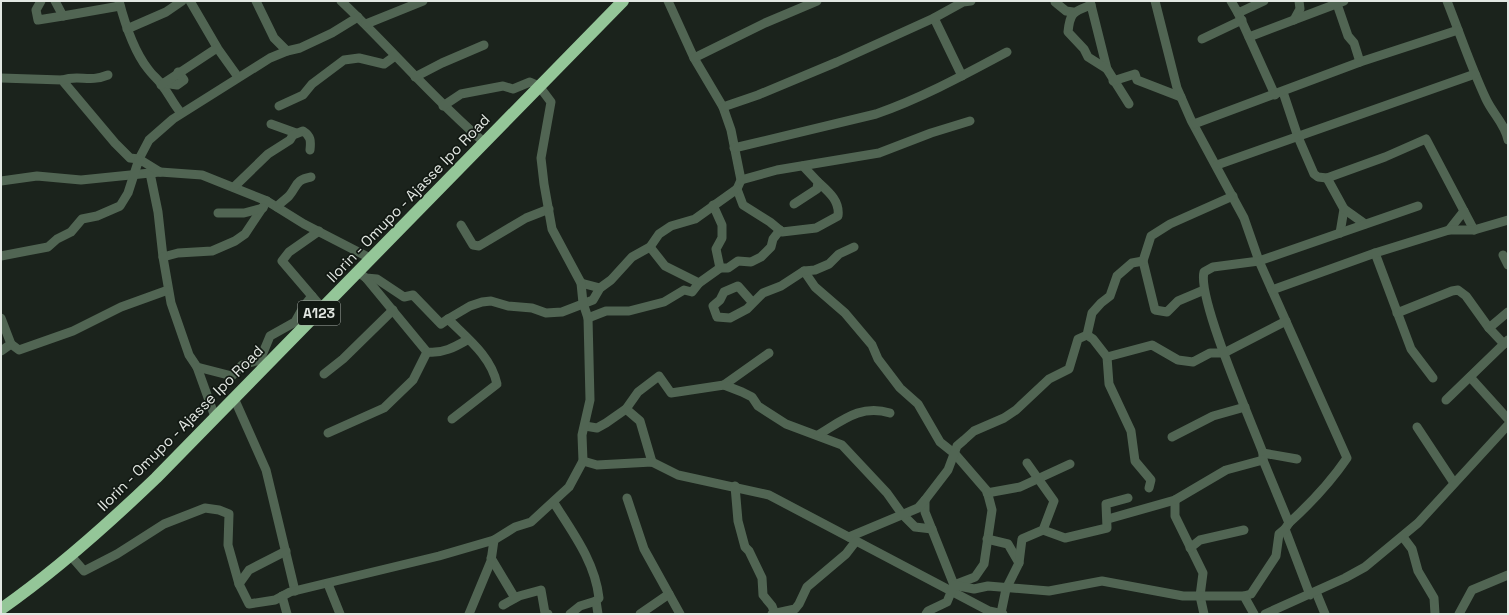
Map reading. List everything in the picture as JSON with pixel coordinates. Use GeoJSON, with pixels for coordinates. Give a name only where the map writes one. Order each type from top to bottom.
{"type":"FeatureCollection","features":[{"type":"Feature","properties":{"kind":"highway","name":"Ilorin - Omupo - Ajasse Ipo Road"},"geometry":{"type":"LineString","coordinates":[[1,609],[71,556],[134,499],[234,398],[262,363],[362,275],[370,258],[623,1]]}},
{"type":"Feature","properties":{"kind":"street"},"geometry":{"type":"LineString","coordinates":[[41,1],[36,10],[38,20],[120,3],[127,29],[138,55],[147,69],[162,84],[182,114]]}},
{"type":"Feature","properties":{"kind":"street"},"geometry":{"type":"LineString","coordinates":[[55,1],[62,16]]}},
{"type":"Feature","properties":{"kind":"street"},"geometry":{"type":"LineString","coordinates":[[127,29],[166,12],[182,1]]}},
{"type":"Feature","properties":{"kind":"street"},"geometry":{"type":"LineString","coordinates":[[190,1],[218,48],[238,77]]}},
{"type":"Feature","properties":{"kind":"street"},"geometry":{"type":"LineString","coordinates":[[256,1],[274,38],[287,51]]}},
{"type":"Feature","properties":{"kind":"street"},"geometry":{"type":"LineString","coordinates":[[341,1],[366,24],[415,78],[443,106],[484,143]]}},
{"type":"Feature","properties":{"kind":"street"},"geometry":{"type":"LineString","coordinates":[[366,24],[423,1]]}},
{"type":"Feature","properties":{"kind":"street"},"geometry":{"type":"LineString","coordinates":[[668,1],[694,58],[723,107],[734,148],[743,205],[780,230],[792,231],[816,228],[838,216],[838,210],[833,195],[803,166]]}},
{"type":"Feature","properties":{"kind":"street"},"geometry":{"type":"LineString","coordinates":[[694,58],[764,23],[817,1]]}},
{"type":"Feature","properties":{"kind":"street"},"geometry":{"type":"LineString","coordinates":[[723,107],[758,95],[838,62],[934,18],[963,2],[972,1]]}},
{"type":"Feature","properties":{"kind":"street"},"geometry":{"type":"LineString","coordinates":[[954,588],[974,589],[988,586],[1006,589],[1050,591],[1102,582],[1183,596],[1244,596],[1251,594],[1276,556],[1279,534],[1327,486],[1347,458],[1259,261],[1244,218],[1194,124],[1177,88],[1155,1]]}},
{"type":"Feature","properties":{"kind":"street"},"geometry":{"type":"LineString","coordinates":[[1231,1],[1279,93],[1314,174],[1318,177],[1328,178],[1385,157],[1426,139],[1474,230]]}},
{"type":"Feature","properties":{"kind":"street"},"geometry":{"type":"LineString","coordinates":[[1202,39],[1264,1]]}},
{"type":"Feature","properties":{"kind":"street"},"geometry":{"type":"LineString","coordinates":[[1294,20],[1300,9],[1299,1]]}},
{"type":"Feature","properties":{"kind":"street"},"geometry":{"type":"LineString","coordinates":[[1447,1],[1475,74],[1490,107],[1506,130],[1508,140]]}},
{"type":"Feature","properties":{"kind":"street"},"geometry":{"type":"LineString","coordinates":[[1055,2],[1066,11],[1073,12]]}},
{"type":"Feature","properties":{"kind":"street"},"geometry":{"type":"LineString","coordinates":[[1249,37],[1341,2],[1348,36],[1354,43],[1360,62]]}},
{"type":"Feature","properties":{"kind":"street"},"geometry":{"type":"LineString","coordinates":[[1107,69],[1088,57],[1084,49],[1068,32],[1070,16],[1073,12],[1091,3],[1107,69],[1113,81],[1124,93],[1129,104]]}},
{"type":"Feature","properties":{"kind":"street"},"geometry":{"type":"LineString","coordinates":[[1,256],[48,247],[57,239],[71,232],[82,219],[97,216],[120,206],[128,193],[139,159],[149,140],[156,132],[238,77],[287,51],[300,48],[332,33],[358,17]]}},
{"type":"Feature","properties":{"kind":"street"},"geometry":{"type":"LineString","coordinates":[[934,18],[962,76]]}},
{"type":"Feature","properties":{"kind":"street"},"geometry":{"type":"LineString","coordinates":[[1194,124],[1360,62],[1458,30]]}},
{"type":"Feature","properties":{"kind":"street"},"geometry":{"type":"LineString","coordinates":[[415,78],[442,63],[484,45]]}},
{"type":"Feature","properties":{"kind":"street"},"geometry":{"type":"LineString","coordinates":[[162,84],[178,72],[218,48]]}},
{"type":"Feature","properties":{"kind":"street"},"geometry":{"type":"LineString","coordinates":[[734,148],[876,114],[916,99],[1007,52]]}},
{"type":"Feature","properties":{"kind":"street"},"geometry":{"type":"LineString","coordinates":[[279,106],[302,94],[312,84],[344,60],[359,58],[384,64],[395,56]]}},
{"type":"Feature","properties":{"kind":"street"},"geometry":{"type":"LineString","coordinates":[[1113,81],[1135,74],[1137,80],[1182,97]]}},
{"type":"Feature","properties":{"kind":"street"},"geometry":{"type":"LineString","coordinates":[[1217,165],[1475,74]]}},
{"type":"Feature","properties":{"kind":"street"},"geometry":{"type":"LineString","coordinates":[[1,78],[62,80],[73,76],[90,80],[108,75]]}},
{"type":"Feature","properties":{"kind":"street"},"geometry":{"type":"LineString","coordinates":[[62,80],[115,143],[130,158],[139,159],[160,172]]}},
{"type":"Feature","properties":{"kind":"street"},"geometry":{"type":"LineString","coordinates":[[71,556],[84,570],[117,554],[164,524],[205,508],[219,510],[229,514],[228,545],[239,584],[249,604],[275,600],[295,591],[439,556],[494,540],[514,527],[531,522],[554,503],[569,487],[583,461],[582,435],[590,400],[588,318],[583,303],[580,283],[552,228],[548,209],[541,158],[551,102],[539,86],[530,82],[513,89],[503,86],[461,94],[443,106]]}},
{"type":"Feature","properties":{"kind":"street"},"geometry":{"type":"LineString","coordinates":[[362,275],[377,279],[404,297],[413,295],[441,324],[470,306],[482,302],[532,308],[546,313],[562,312],[593,300],[600,288],[611,280],[632,258],[650,247],[659,234],[665,229],[695,218],[739,185],[777,170],[879,153],[931,132],[970,120]]}},
{"type":"Feature","properties":{"kind":"street"},"geometry":{"type":"LineString","coordinates":[[271,124],[296,133]]}},
{"type":"Feature","properties":{"kind":"street"},"geometry":{"type":"LineString","coordinates":[[234,187],[268,154],[290,140],[296,133],[303,131],[308,134],[311,141],[310,150]]}},
{"type":"Feature","properties":{"kind":"street"},"geometry":{"type":"LineString","coordinates":[[1,181],[37,176],[81,180],[160,172],[202,175],[234,187],[265,205],[277,207],[319,232],[370,258]]}},
{"type":"Feature","properties":{"kind":"street"},"geometry":{"type":"LineString","coordinates":[[150,173],[158,212],[163,257],[171,303],[189,355],[197,367],[216,417]]}},
{"type":"Feature","properties":{"kind":"street"},"geometry":{"type":"LineString","coordinates":[[277,207],[288,197],[293,188],[301,179],[311,177]]}},
{"type":"Feature","properties":{"kind":"street"},"geometry":{"type":"LineString","coordinates":[[1328,178],[1344,209],[1365,224]]}},
{"type":"Feature","properties":{"kind":"street"},"geometry":{"type":"LineString","coordinates":[[794,204],[817,189],[818,182]]}},
{"type":"Feature","properties":{"kind":"street"},"geometry":{"type":"LineString","coordinates":[[1204,290],[1178,301],[1167,312],[1155,310],[1143,261],[1151,236],[1170,224],[1233,196]]}},
{"type":"Feature","properties":{"kind":"street"},"geometry":{"type":"LineString","coordinates":[[163,257],[178,253],[212,251],[235,241],[245,234],[265,205]]}},
{"type":"Feature","properties":{"kind":"street"},"geometry":{"type":"LineString","coordinates":[[218,212],[244,213],[265,205]]}},
{"type":"Feature","properties":{"kind":"street"},"geometry":{"type":"LineString","coordinates":[[713,205],[722,225],[722,238],[716,249],[720,268]]}},
{"type":"Feature","properties":{"kind":"street"},"geometry":{"type":"LineString","coordinates":[[1325,614],[1313,593],[1287,526],[1245,407],[1224,353],[1204,290],[1203,276],[1207,268],[1259,261],[1418,206]]}},
{"type":"Feature","properties":{"kind":"street"},"geometry":{"type":"LineString","coordinates":[[461,225],[473,245],[479,246],[526,218],[548,209]]}},
{"type":"Feature","properties":{"kind":"street"},"geometry":{"type":"LineString","coordinates":[[1340,233],[1344,209]]}},
{"type":"Feature","properties":{"kind":"street"},"geometry":{"type":"LineString","coordinates":[[1449,230],[1464,211]]}},
{"type":"Feature","properties":{"kind":"street"},"geometry":{"type":"LineString","coordinates":[[1272,290],[1375,253],[1449,230],[1474,230],[1508,220]]}},
{"type":"Feature","properties":{"kind":"street"},"geometry":{"type":"LineString","coordinates":[[588,318],[606,311],[628,311],[664,302],[684,290],[692,292],[700,283],[720,268],[728,268],[738,261],[751,262],[761,257],[771,247],[773,239],[780,230]]}},
{"type":"Feature","properties":{"kind":"street"},"geometry":{"type":"LineString","coordinates":[[319,232],[290,252],[282,261],[323,309]]}},
{"type":"Feature","properties":{"kind":"street"},"geometry":{"type":"LineString","coordinates":[[650,247],[665,266],[700,283]]}},
{"type":"Feature","properties":{"kind":"street"},"geometry":{"type":"LineString","coordinates":[[753,303],[763,293],[781,286],[804,271],[829,264],[839,254],[854,247]]}},
{"type":"Feature","properties":{"kind":"street"},"geometry":{"type":"LineString","coordinates":[[1375,253],[1411,349],[1433,378]]}},
{"type":"Feature","properties":{"kind":"street"},"geometry":{"type":"LineString","coordinates":[[1503,255],[1508,265]]}},
{"type":"Feature","properties":{"kind":"street"},"geometry":{"type":"LineString","coordinates":[[1087,335],[1092,313],[1101,302],[1110,296],[1117,276],[1132,263],[1143,261]]}},
{"type":"Feature","properties":{"kind":"street"},"geometry":{"type":"LineString","coordinates":[[804,271],[815,287],[845,313],[872,345],[878,359],[900,388],[918,404],[940,442],[955,454],[987,493],[992,510],[984,564],[975,577],[954,588],[947,602],[928,611],[926,614]]}},
{"type":"Feature","properties":{"kind":"street"},"geometry":{"type":"LineString","coordinates":[[362,275],[428,352]]}},
{"type":"Feature","properties":{"kind":"street"},"geometry":{"type":"LineString","coordinates":[[580,283],[600,288]]}},
{"type":"Feature","properties":{"kind":"street"},"geometry":{"type":"LineString","coordinates":[[1,318],[11,344],[19,350],[73,331],[121,307],[168,290]]}},
{"type":"Feature","properties":{"kind":"street"},"geometry":{"type":"LineString","coordinates":[[1397,313],[1458,290],[1466,296],[1490,328],[1506,342],[1446,400]]}},
{"type":"Feature","properties":{"kind":"street"},"geometry":{"type":"LineString","coordinates":[[197,367],[232,376],[242,365],[262,363],[270,336],[295,322],[304,306],[312,296]]}},
{"type":"Feature","properties":{"kind":"street"},"geometry":{"type":"LineString","coordinates":[[324,374],[343,359],[393,310]]}},
{"type":"Feature","properties":{"kind":"street"},"geometry":{"type":"LineString","coordinates":[[1490,328],[1508,312]]}},
{"type":"Feature","properties":{"kind":"street"},"geometry":{"type":"LineString","coordinates":[[448,319],[460,328],[467,340],[472,342],[486,360],[495,373],[497,384],[452,420]]}},
{"type":"Feature","properties":{"kind":"street"},"geometry":{"type":"LineString","coordinates":[[1107,357],[1152,345],[1174,358],[1188,362],[1198,360],[1210,353],[1224,353],[1286,321]]}},
{"type":"Feature","properties":{"kind":"street"},"geometry":{"type":"LineString","coordinates":[[1087,335],[1093,339],[1107,357],[1109,384],[1131,432],[1135,461],[1151,480],[1149,488]]}},
{"type":"Feature","properties":{"kind":"street"},"geometry":{"type":"LineString","coordinates":[[734,486],[738,521],[745,547],[749,551],[762,578],[763,594],[772,606],[774,614],[795,609],[807,587],[846,554],[853,539],[902,514],[918,508],[926,500],[948,470],[958,446],[974,431],[1004,418],[1016,410],[1049,379],[1069,369],[1078,339],[1087,335]]}},
{"type":"Feature","properties":{"kind":"street"},"geometry":{"type":"LineString","coordinates":[[428,352],[452,348],[467,340]]}},
{"type":"Feature","properties":{"kind":"street"},"geometry":{"type":"LineString","coordinates":[[1,351],[11,344]]}},
{"type":"Feature","properties":{"kind":"street"},"geometry":{"type":"LineString","coordinates":[[328,433],[384,408],[413,380],[428,352]]}},
{"type":"Feature","properties":{"kind":"street"},"geometry":{"type":"LineString","coordinates":[[584,426],[597,428],[626,409],[638,392],[659,376],[671,393],[724,385],[769,353]]}},
{"type":"Feature","properties":{"kind":"street"},"geometry":{"type":"LineString","coordinates":[[1470,377],[1508,419]]}},
{"type":"Feature","properties":{"kind":"street"},"geometry":{"type":"LineString","coordinates":[[724,385],[752,397],[758,406],[786,424],[818,434],[842,445],[887,493],[902,514],[915,526],[932,530]]}},
{"type":"Feature","properties":{"kind":"street"},"geometry":{"type":"LineString","coordinates":[[234,398],[266,470],[295,591]]}},
{"type":"Feature","properties":{"kind":"street"},"geometry":{"type":"LineString","coordinates":[[1172,437],[1213,416],[1245,407]]}},
{"type":"Feature","properties":{"kind":"street"},"geometry":{"type":"LineString","coordinates":[[626,409],[640,421],[652,462]]}},
{"type":"Feature","properties":{"kind":"street"},"geometry":{"type":"LineString","coordinates":[[818,434],[863,411],[874,409],[890,413]]}},
{"type":"Feature","properties":{"kind":"street"},"geometry":{"type":"LineString","coordinates":[[1265,614],[1313,593],[1365,567],[1418,523],[1508,426]]}},
{"type":"Feature","properties":{"kind":"street"},"geometry":{"type":"LineString","coordinates":[[1417,428],[1454,483]]}},
{"type":"Feature","properties":{"kind":"street"},"geometry":{"type":"LineString","coordinates":[[1108,519],[1174,500],[1226,470],[1263,457],[1297,459]]}},
{"type":"Feature","properties":{"kind":"street"},"geometry":{"type":"LineString","coordinates":[[583,461],[597,465],[652,462],[678,475],[734,486],[769,495],[853,539],[954,588],[988,612],[1002,614],[1006,589],[1019,563],[1022,539],[1043,530],[1065,538],[1107,528],[1108,519],[1106,504],[1128,498]]}},
{"type":"Feature","properties":{"kind":"street"},"geometry":{"type":"LineString","coordinates":[[1027,463],[1054,501],[1043,530]]}},
{"type":"Feature","properties":{"kind":"street"},"geometry":{"type":"LineString","coordinates":[[987,493],[1020,487],[1070,464]]}},
{"type":"Feature","properties":{"kind":"street"},"geometry":{"type":"LineString","coordinates":[[626,498],[644,549],[680,614]]}},
{"type":"Feature","properties":{"kind":"street"},"geometry":{"type":"LineString","coordinates":[[926,500],[925,512],[954,588]]}},
{"type":"Feature","properties":{"kind":"street"},"geometry":{"type":"LineString","coordinates":[[1174,500],[1175,516],[1203,573],[1200,596],[1204,614]]}},
{"type":"Feature","properties":{"kind":"street"},"geometry":{"type":"LineString","coordinates":[[554,503],[590,563],[598,588],[599,598],[596,601],[598,614]]}},
{"type":"Feature","properties":{"kind":"street"},"geometry":{"type":"LineString","coordinates":[[1190,548],[1200,540],[1244,530]]}},
{"type":"Feature","properties":{"kind":"street"},"geometry":{"type":"LineString","coordinates":[[1403,537],[1412,549],[1418,572],[1434,598],[1435,614]]}},
{"type":"Feature","properties":{"kind":"street"},"geometry":{"type":"LineString","coordinates":[[987,539],[1008,544],[1019,563]]}},
{"type":"Feature","properties":{"kind":"street"},"geometry":{"type":"LineString","coordinates":[[469,614],[485,578],[491,558],[494,540]]}},
{"type":"Feature","properties":{"kind":"street"},"geometry":{"type":"LineString","coordinates":[[239,584],[249,570],[286,551]]}},
{"type":"Feature","properties":{"kind":"street"},"geometry":{"type":"LineString","coordinates":[[491,558],[515,598]]}},
{"type":"Feature","properties":{"kind":"street"},"geometry":{"type":"LineString","coordinates":[[1459,614],[1472,590],[1508,575]]}},
{"type":"Feature","properties":{"kind":"street"},"geometry":{"type":"LineString","coordinates":[[328,584],[340,614]]}},
{"type":"Feature","properties":{"kind":"street"},"geometry":{"type":"LineString","coordinates":[[503,605],[515,598],[541,590],[545,613],[548,614]]}},
{"type":"Feature","properties":{"kind":"street"},"geometry":{"type":"LineString","coordinates":[[640,614],[669,594]]}},
{"type":"Feature","properties":{"kind":"street"},"geometry":{"type":"LineString","coordinates":[[282,596],[287,614]]}},
{"type":"Feature","properties":{"kind":"street"},"geometry":{"type":"LineString","coordinates":[[1244,596],[1254,614]]}},
{"type":"Feature","properties":{"kind":"street"},"geometry":{"type":"LineString","coordinates":[[570,614],[580,606],[596,601]]}}]}
